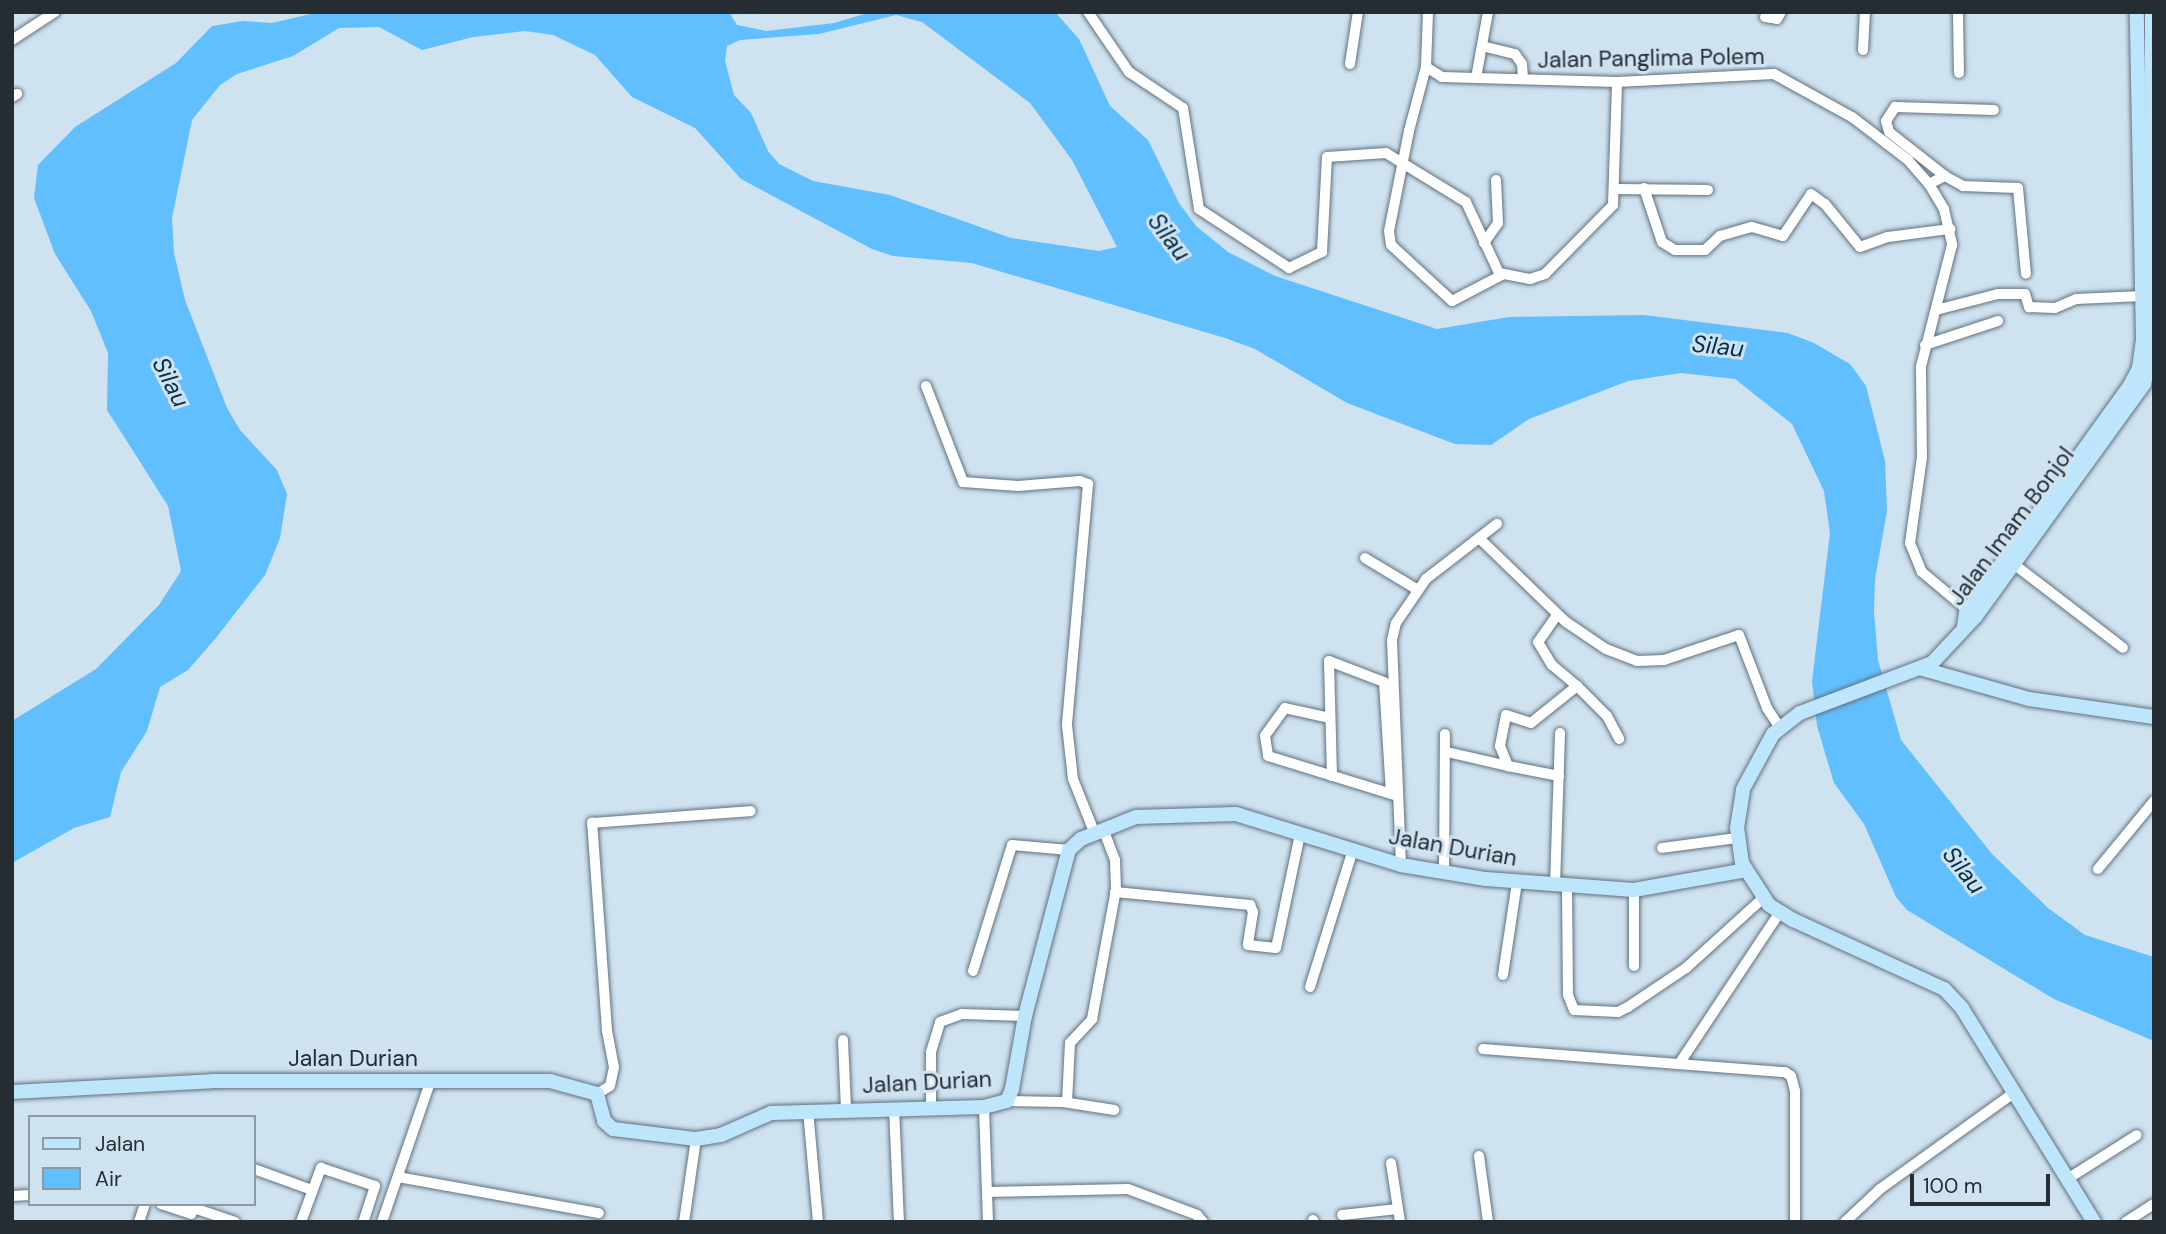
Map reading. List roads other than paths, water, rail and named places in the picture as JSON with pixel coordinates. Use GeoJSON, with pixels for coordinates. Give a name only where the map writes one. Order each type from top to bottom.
{"type":"FeatureCollection","features":[{"type":"Feature","properties":{"kind":"main road","name":"Jalan Imam Bonjol"},"geometry":{"type":"LineString","coordinates":[[1923,669],[1964,626],[2151,376],[2153,340],[2137,12]]}},
{"type":"Feature","properties":{"kind":"main road","name":"Jalan Imam Bonjol"},"geometry":{"type":"LineString","coordinates":[[2015,558],[2134,378],[2142,349],[2152,12]]}},
{"type":"Feature","properties":{"kind":"main road"},"geometry":{"type":"LineString","coordinates":[[2094,1222],[1962,1009],[1944,989],[1780,912],[1762,899],[1746,870],[1737,838],[1743,789],[1762,748],[1780,728],[1800,713],[1923,669],[2029,699],[2154,717]]}},
{"type":"Feature","properties":{"kind":"main road","name":"Jalan Durian"},"geometry":{"type":"LineString","coordinates":[[12,1092],[212,1081],[550,1081],[597,1094],[604,1121],[613,1129],[696,1139],[721,1135],[762,1115],[808,1110],[984,1107],[1007,1101],[1025,1016],[1069,849],[1099,832],[1136,817],[1211,812],[1300,834],[1401,865],[1561,886],[1634,890],[1746,870]]}},
{"type":"Feature","properties":{"kind":"street"},"geometry":{"type":"LineString","coordinates":[[12,40],[55,12]]}},
{"type":"Feature","properties":{"kind":"street"},"geometry":{"type":"LineString","coordinates":[[1088,12],[1129,72],[1183,108],[1199,209],[1287,267],[1322,252],[1325,161],[1330,155],[1386,153],[1466,202],[1494,269],[1502,275],[1530,279],[1545,274],[1614,205],[1617,82]]}},
{"type":"Feature","properties":{"kind":"street"},"geometry":{"type":"LineString","coordinates":[[1350,64],[1358,12]]}},
{"type":"Feature","properties":{"kind":"street"},"geometry":{"type":"LineString","coordinates":[[1428,12],[1426,67],[1389,231],[1391,245],[1446,299],[1462,299],[1502,275]]}},
{"type":"Feature","properties":{"kind":"street"},"geometry":{"type":"LineString","coordinates":[[1476,78],[1488,12]]}},
{"type":"Feature","properties":{"kind":"street"},"geometry":{"type":"LineString","coordinates":[[1765,17],[1777,19],[1781,12]]}},
{"type":"Feature","properties":{"kind":"street"},"geometry":{"type":"LineString","coordinates":[[1863,50],[1865,12]]}},
{"type":"Feature","properties":{"kind":"street"},"geometry":{"type":"LineString","coordinates":[[1958,12],[1959,73]]}},
{"type":"Feature","properties":{"kind":"street"},"geometry":{"type":"LineString","coordinates":[[1482,46],[1515,54],[1522,64],[1523,79]]}},
{"type":"Feature","properties":{"kind":"street","name":"Jalan Panglima Polem"},"geometry":{"type":"LineString","coordinates":[[1426,67],[1442,77],[1617,82],[1758,72],[1788,78],[1852,117],[1908,160],[1929,184],[1950,229],[1950,264],[1924,345],[1920,394],[1922,457],[1910,543],[1922,572],[1972,613]]}},
{"type":"Feature","properties":{"kind":"street"},"geometry":{"type":"LineString","coordinates":[[1994,110],[1895,107],[1886,121],[1889,132],[1945,176],[1963,186],[2003,184],[2018,188],[2026,274]]}},
{"type":"Feature","properties":{"kind":"street"},"geometry":{"type":"LineString","coordinates":[[1929,184],[1945,176]]}},
{"type":"Feature","properties":{"kind":"street"},"geometry":{"type":"LineString","coordinates":[[1484,243],[1498,223],[1496,180]]}},
{"type":"Feature","properties":{"kind":"street"},"geometry":{"type":"LineString","coordinates":[[1644,188],[1662,242],[1675,250],[1705,250],[1720,236],[1752,227],[1783,236],[1811,194],[1825,204],[1860,247],[1888,236],[1950,229]]}},
{"type":"Feature","properties":{"kind":"street"},"geometry":{"type":"LineString","coordinates":[[1615,189],[1708,190]]}},
{"type":"Feature","properties":{"kind":"street"},"geometry":{"type":"LineString","coordinates":[[1936,310],[1998,294],[2025,294],[2029,307],[2055,308],[2066,307],[2076,299],[2142,296]]}},
{"type":"Feature","properties":{"kind":"street"},"geometry":{"type":"LineString","coordinates":[[1924,345],[1998,321]]}},
{"type":"Feature","properties":{"kind":"street"},"geometry":{"type":"LineString","coordinates":[[926,386],[963,482],[1018,486],[1080,481],[1088,484],[1067,725],[1073,779],[1115,860],[1115,892],[1091,1019],[1070,1043],[1067,1102]]}},
{"type":"Feature","properties":{"kind":"street"},"geometry":{"type":"LineString","coordinates":[[1394,795],[1392,640],[1405,606],[1418,590],[1497,524]]}},
{"type":"Feature","properties":{"kind":"street"},"geometry":{"type":"LineString","coordinates":[[1479,538],[1557,615],[1606,649],[1637,661],[1664,660],[1739,635],[1767,708],[1780,728]]}},
{"type":"Feature","properties":{"kind":"street"},"geometry":{"type":"LineString","coordinates":[[1364,558],[1418,590]]}},
{"type":"Feature","properties":{"kind":"street"},"geometry":{"type":"LineString","coordinates":[[2015,558],[2123,648]]}},
{"type":"Feature","properties":{"kind":"street"},"geometry":{"type":"LineString","coordinates":[[1557,615],[1538,642],[1552,665],[1607,716],[1619,739]]}},
{"type":"Feature","properties":{"kind":"street"},"geometry":{"type":"LineString","coordinates":[[1332,776],[1327,661],[1384,682],[1401,865]]}},
{"type":"Feature","properties":{"kind":"street"},"geometry":{"type":"LineString","coordinates":[[1508,766],[1500,746],[1507,715],[1531,723],[1577,686]]}},
{"type":"Feature","properties":{"kind":"street"},"geometry":{"type":"LineString","coordinates":[[1329,718],[1285,708],[1265,736],[1268,756],[1394,795]]}},
{"type":"Feature","properties":{"kind":"street"},"geometry":{"type":"LineString","coordinates":[[1444,872],[1447,752],[1445,733]]}},
{"type":"Feature","properties":{"kind":"street"},"geometry":{"type":"LineString","coordinates":[[1560,733],[1561,886],[1568,995],[1573,1010],[1618,1012],[1628,1007],[1686,968],[1762,899]]}},
{"type":"Feature","properties":{"kind":"street"},"geometry":{"type":"LineString","coordinates":[[1447,752],[1559,776]]}},
{"type":"Feature","properties":{"kind":"street"},"geometry":{"type":"LineString","coordinates":[[2098,869],[2154,801]]}},
{"type":"Feature","properties":{"kind":"street"},"geometry":{"type":"LineString","coordinates":[[597,1094],[610,1086],[614,1067],[607,1030],[592,822],[751,811]]}},
{"type":"Feature","properties":{"kind":"street"},"geometry":{"type":"LineString","coordinates":[[1115,892],[1250,905],[1253,912],[1248,944],[1276,948],[1300,834]]}},
{"type":"Feature","properties":{"kind":"street"},"geometry":{"type":"LineString","coordinates":[[1662,848],[1737,838]]}},
{"type":"Feature","properties":{"kind":"street"},"geometry":{"type":"LineString","coordinates":[[973,971],[1012,845],[1069,849]]}},
{"type":"Feature","properties":{"kind":"street"},"geometry":{"type":"LineString","coordinates":[[1310,987],[1353,850]]}},
{"type":"Feature","properties":{"kind":"street"},"geometry":{"type":"LineString","coordinates":[[1503,975],[1517,882]]}},
{"type":"Feature","properties":{"kind":"street"},"geometry":{"type":"LineString","coordinates":[[1634,890],[1634,966]]}},
{"type":"Feature","properties":{"kind":"street"},"geometry":{"type":"LineString","coordinates":[[1679,1064],[1780,912]]}},
{"type":"Feature","properties":{"kind":"street"},"geometry":{"type":"LineString","coordinates":[[931,1107],[931,1052],[940,1022],[962,1014],[1025,1016]]}},
{"type":"Feature","properties":{"kind":"street"},"geometry":{"type":"LineString","coordinates":[[843,1040],[846,1109]]}},
{"type":"Feature","properties":{"kind":"street"},"geometry":{"type":"LineString","coordinates":[[1483,1049],[1778,1070],[1791,1076],[1795,1222]]}},
{"type":"Feature","properties":{"kind":"street"},"geometry":{"type":"LineString","coordinates":[[382,1222],[431,1080]]}},
{"type":"Feature","properties":{"kind":"street"},"geometry":{"type":"LineString","coordinates":[[1844,1222],[1880,1189],[2015,1092]]}},
{"type":"Feature","properties":{"kind":"street"},"geometry":{"type":"LineString","coordinates":[[1007,1101],[1067,1102],[1114,1110]]}},
{"type":"Feature","properties":{"kind":"street"},"geometry":{"type":"LineString","coordinates":[[984,1107],[988,1222]]}},
{"type":"Feature","properties":{"kind":"street"},"geometry":{"type":"LineString","coordinates":[[894,1108],[900,1222]]}},
{"type":"Feature","properties":{"kind":"street"},"geometry":{"type":"LineString","coordinates":[[808,1110],[818,1222]]}},
{"type":"Feature","properties":{"kind":"street"},"geometry":{"type":"LineString","coordinates":[[2069,1178],[2137,1135]]}},
{"type":"Feature","properties":{"kind":"street"},"geometry":{"type":"LineString","coordinates":[[684,1222],[696,1139]]}},
{"type":"Feature","properties":{"kind":"street"},"geometry":{"type":"LineString","coordinates":[[1479,1156],[1488,1222]]}},
{"type":"Feature","properties":{"kind":"street"},"geometry":{"type":"LineString","coordinates":[[1391,1163],[1400,1222]]}},
{"type":"Feature","properties":{"kind":"street"},"geometry":{"type":"LineString","coordinates":[[301,1222],[320,1168],[375,1186],[363,1222]]}},
{"type":"Feature","properties":{"kind":"street"},"geometry":{"type":"LineString","coordinates":[[256,1170],[313,1190]]}},
{"type":"Feature","properties":{"kind":"street"},"geometry":{"type":"LineString","coordinates":[[398,1177],[599,1213]]}},
{"type":"Feature","properties":{"kind":"street"},"geometry":{"type":"LineString","coordinates":[[987,1192],[1128,1189],[1203,1222]]}},
{"type":"Feature","properties":{"kind":"street"},"geometry":{"type":"LineString","coordinates":[[2126,1222],[2154,1204]]}},
{"type":"Feature","properties":{"kind":"street"},"geometry":{"type":"LineString","coordinates":[[167,1206],[214,1222]]}},
{"type":"Feature","properties":{"kind":"street"},"geometry":{"type":"LineString","coordinates":[[188,1206],[235,1222]]}},
{"type":"Feature","properties":{"kind":"street"},"geometry":{"type":"LineString","coordinates":[[1342,1216],[1398,1209]]}},
{"type":"Feature","properties":{"kind":"water","name":"Silau"},"geometry":{"type":"Polygon","coordinates":[[[319,12],[729,12],[737,25],[766,31],[834,23],[871,12],[1055,12],[1079,39],[1110,106],[1148,140],[1179,203],[1196,226],[1228,252],[1275,276],[1437,329],[1509,317],[1644,315],[1788,333],[1814,343],[1850,364],[1866,386],[1885,461],[1887,511],[1875,579],[1874,611],[1878,660],[1901,740],[1992,854],[2048,908],[2085,935],[2154,957],[2154,1041],[2054,999],[1907,910],[1896,897],[1864,824],[1834,783],[1817,726],[1812,681],[1830,533],[1824,491],[1792,424],[1735,379],[1681,373],[1628,381],[1529,419],[1491,445],[1455,444],[1347,403],[1255,349],[1225,338],[972,263],[893,256],[872,249],[741,179],[695,128],[632,97],[595,55],[553,35],[525,31],[473,37],[422,50],[379,27],[339,28],[293,56],[237,74],[220,85],[192,120],[172,218],[174,253],[185,300],[227,408],[240,430],[277,470],[287,494],[280,538],[265,575],[215,639],[188,670],[160,687],[147,731],[121,772],[110,817],[74,828],[12,863],[12,721],[96,669],[159,605],[181,571],[168,506],[107,410],[108,353],[91,311],[55,254],[34,198],[38,165],[75,127],[176,63],[212,26],[243,21],[272,23],[319,12]],[[896,15],[819,34],[740,40],[727,46],[725,61],[734,95],[751,113],[768,151],[779,164],[813,181],[890,195],[1011,238],[1099,251],[1117,247],[1072,160],[1030,103],[922,22],[896,15]]]}}]}
